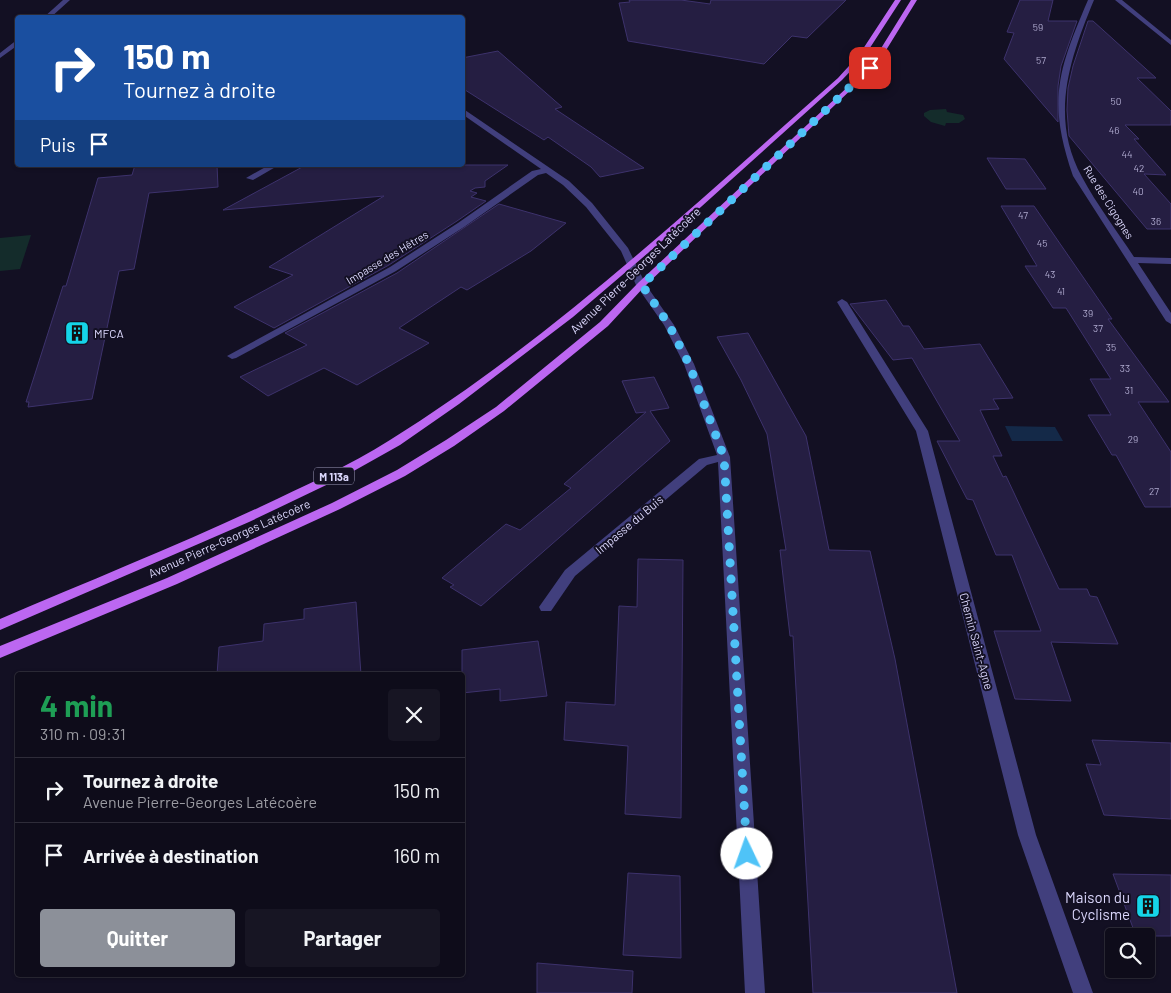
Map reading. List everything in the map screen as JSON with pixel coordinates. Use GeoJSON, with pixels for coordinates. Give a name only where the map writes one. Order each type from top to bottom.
{"type":"FeatureCollection","features":[{"type":"Feature","properties":{"kind":"main road","name":"Avenue Pierre-Georges Latécoère"},"geometry":{"type":"LineString","coordinates":[[0,626],[221,530],[326,480],[394,443],[525,351],[632,263],[840,79],[862,56],[898,0]]}},
{"type":"Feature","properties":{"kind":"main road","name":"Avenue Pierre-Georges Latécoère"},"geometry":{"type":"LineString","coordinates":[[0,652],[172,581],[336,506],[401,473],[500,409],[604,324],[642,285],[870,68],[893,36],[914,0]]}},
{"type":"Feature","properties":{"kind":"street"},"geometry":{"type":"LineString","coordinates":[[50,15],[67,0]]}},
{"type":"Feature","properties":{"kind":"street","name":"Rue des Cigognes"},"geometry":{"type":"LineString","coordinates":[[1091,0],[1064,67],[1061,121],[1069,155],[1077,176],[1171,320]]}},
{"type":"Feature","properties":{"kind":"street"},"geometry":{"type":"LineString","coordinates":[[1118,0],[1171,43]]}},
{"type":"Feature","properties":{"kind":"street"},"geometry":{"type":"LineString","coordinates":[[0,56],[15,44]]}},
{"type":"Feature","properties":{"kind":"street"},"geometry":{"type":"LineString","coordinates":[[465,112],[566,183],[589,205],[625,250],[642,285],[669,325],[689,364],[724,457],[755,993]]}},
{"type":"Feature","properties":{"kind":"street"},"geometry":{"type":"LineString","coordinates":[[250,178],[271,167]]}},
{"type":"Feature","properties":{"kind":"street","name":"Impasse des Hêtres"},"geometry":{"type":"LineString","coordinates":[[232,356],[393,269],[535,174],[548,170]]}},
{"type":"Feature","properties":{"kind":"street"},"geometry":{"type":"LineString","coordinates":[[1132,260],[1171,261]]}},
{"type":"Feature","properties":{"kind":"street","name":"Chemin Saint-Agne"},"geometry":{"type":"LineString","coordinates":[[842,302],[922,431],[1027,835],[1083,993]]}},
{"type":"Feature","properties":{"kind":"street","name":"Impasse du Buis"},"geometry":{"type":"LineString","coordinates":[[546,607],[570,572],[703,462],[724,457]]}},
{"type":"Feature","properties":{"kind":"green space"},"geometry":{"type":"Polygon","coordinates":[[[946,109],[947,112],[963,115],[965,119],[959,123],[946,123],[945,126],[931,122],[924,116],[924,113],[930,110],[946,109]]]}},
{"type":"Feature","properties":{"kind":"green space"},"geometry":{"type":"Polygon","coordinates":[[[31,235],[20,269],[0,271],[0,238],[31,235]]]}},
{"type":"Feature","properties":{"kind":"water"},"geometry":{"type":"Polygon","coordinates":[[[1005,426],[1055,427],[1063,441],[1012,441],[1005,426]]]}},
{"type":"Feature","properties":{"kind":"building"},"geometry":{"type":"Polygon","coordinates":[[[629,0],[681,0],[710,4],[711,0],[846,0],[807,38],[792,36],[764,64],[628,41],[619,3],[630,2],[629,0]]]}},
{"type":"Feature","properties":{"kind":"building"},"geometry":{"type":"Polygon","coordinates":[[[1020,0],[1053,0],[1048,21],[1077,21],[1061,66],[1058,86],[1058,122],[1004,59],[1014,33],[1007,32],[1020,0]]]}},
{"type":"Feature","properties":{"kind":"building"},"geometry":{"type":"Polygon","coordinates":[[[1088,21],[1093,21],[1156,78],[1137,78],[1171,111],[1171,125],[1125,125],[1139,139],[1134,139],[1166,175],[1144,174],[1171,204],[1171,229],[1147,229],[1069,136],[1068,88],[1073,66],[1088,21]]]}},
{"type":"Feature","properties":{"kind":"building"},"geometry":{"type":"Polygon","coordinates":[[[498,51],[562,107],[555,109],[644,168],[600,177],[591,167],[548,137],[544,140],[465,90],[465,57],[498,51]]]}},
{"type":"Feature","properties":{"kind":"building"},"geometry":{"type":"Polygon","coordinates":[[[987,158],[1025,159],[1046,189],[1006,189],[987,158]]]}},
{"type":"Feature","properties":{"kind":"building"},"geometry":{"type":"Polygon","coordinates":[[[465,165],[508,165],[485,181],[485,187],[475,188],[470,191],[477,193],[471,197],[486,201],[389,265],[274,328],[234,307],[293,275],[269,267],[384,196],[223,210],[302,167],[465,167],[465,165]]]}},
{"type":"Feature","properties":{"kind":"building"},"geometry":{"type":"Polygon","coordinates":[[[134,167],[217,167],[218,187],[149,193],[134,269],[119,271],[92,399],[28,407],[29,402],[26,402],[63,286],[66,286],[98,178],[132,175],[134,167]]]}},
{"type":"Feature","properties":{"kind":"building"},"geometry":{"type":"Polygon","coordinates":[[[499,204],[566,223],[531,251],[467,290],[461,287],[399,328],[429,343],[357,385],[324,368],[268,396],[240,377],[307,345],[285,333],[397,273],[499,204]]]}},
{"type":"Feature","properties":{"kind":"building"},"geometry":{"type":"Polygon","coordinates":[[[1001,206],[1034,206],[1112,319],[1108,319],[1169,402],[1138,402],[1171,452],[1171,507],[1145,507],[1116,455],[1112,455],[1088,415],[1111,415],[1090,379],[1111,379],[1066,308],[1053,308],[1025,266],[1037,266],[1001,206]]]}},
{"type":"Feature","properties":{"kind":"building"},"geometry":{"type":"Polygon","coordinates":[[[886,300],[903,326],[909,326],[924,349],[980,344],[1013,398],[993,399],[999,409],[980,410],[1002,456],[993,456],[1003,477],[1006,476],[1059,589],[1087,589],[1090,596],[1097,597],[1118,644],[1051,642],[1071,701],[1015,699],[994,631],[1041,631],[1012,555],[996,555],[973,500],[967,499],[937,441],[960,441],[912,358],[893,360],[850,304],[886,300]]]}},
{"type":"Feature","properties":{"kind":"building"},"geometry":{"type":"Polygon","coordinates":[[[748,333],[806,436],[829,550],[870,551],[895,659],[957,993],[813,993],[793,636],[790,636],[780,550],[786,550],[767,434],[741,380],[717,337],[748,333]]]}},
{"type":"Feature","properties":{"kind":"building"},"geometry":{"type":"Polygon","coordinates":[[[654,377],[669,408],[650,411],[670,441],[481,606],[450,587],[454,585],[442,578],[506,524],[520,530],[571,488],[564,484],[646,412],[636,413],[622,381],[654,377]]]}},
{"type":"Feature","properties":{"kind":"building"},"geometry":{"type":"Polygon","coordinates":[[[638,559],[683,560],[681,818],[625,814],[628,746],[564,740],[566,702],[615,705],[619,606],[637,607],[638,559]]]}},
{"type":"Feature","properties":{"kind":"building"},"geometry":{"type":"Polygon","coordinates":[[[356,602],[361,672],[217,672],[219,647],[263,641],[264,624],[304,619],[304,609],[356,602]]]}},
{"type":"Feature","properties":{"kind":"building"},"geometry":{"type":"Polygon","coordinates":[[[538,641],[547,696],[500,701],[500,689],[465,693],[465,672],[462,672],[462,650],[538,641]]]}},
{"type":"Feature","properties":{"kind":"building"},"geometry":{"type":"Polygon","coordinates":[[[1092,740],[1171,743],[1171,819],[1104,815],[1086,764],[1101,765],[1092,740]]]}},
{"type":"Feature","properties":{"kind":"building"},"geometry":{"type":"Polygon","coordinates":[[[628,873],[680,876],[681,958],[623,955],[628,873]]]}},
{"type":"Feature","properties":{"kind":"building","name":"Maison du Cyclisme"},"geometry":{"type":"Polygon","coordinates":[[[1113,874],[1171,875],[1171,936],[1155,936],[1155,928],[1133,928],[1113,874]]]}},
{"type":"Feature","properties":{"kind":"building"},"geometry":{"type":"Polygon","coordinates":[[[537,963],[633,971],[632,993],[537,993],[537,963]]]}},
{"type":"Feature","properties":{"kind":"place","name":"MFCA"},"geometry":{"type":"Point","coordinates":[77,333]}},
{"type":"Feature","properties":{"kind":"place","name":"Maison du Cyclisme"},"geometry":{"type":"Point","coordinates":[1148,906]}},
{"type":"Feature","properties":{"kind":"route"},"geometry":{"type":"LineString","coordinates":[[747,854],[724,457],[705,402],[689,364],[669,325],[642,285],[870,68]]}}]}
